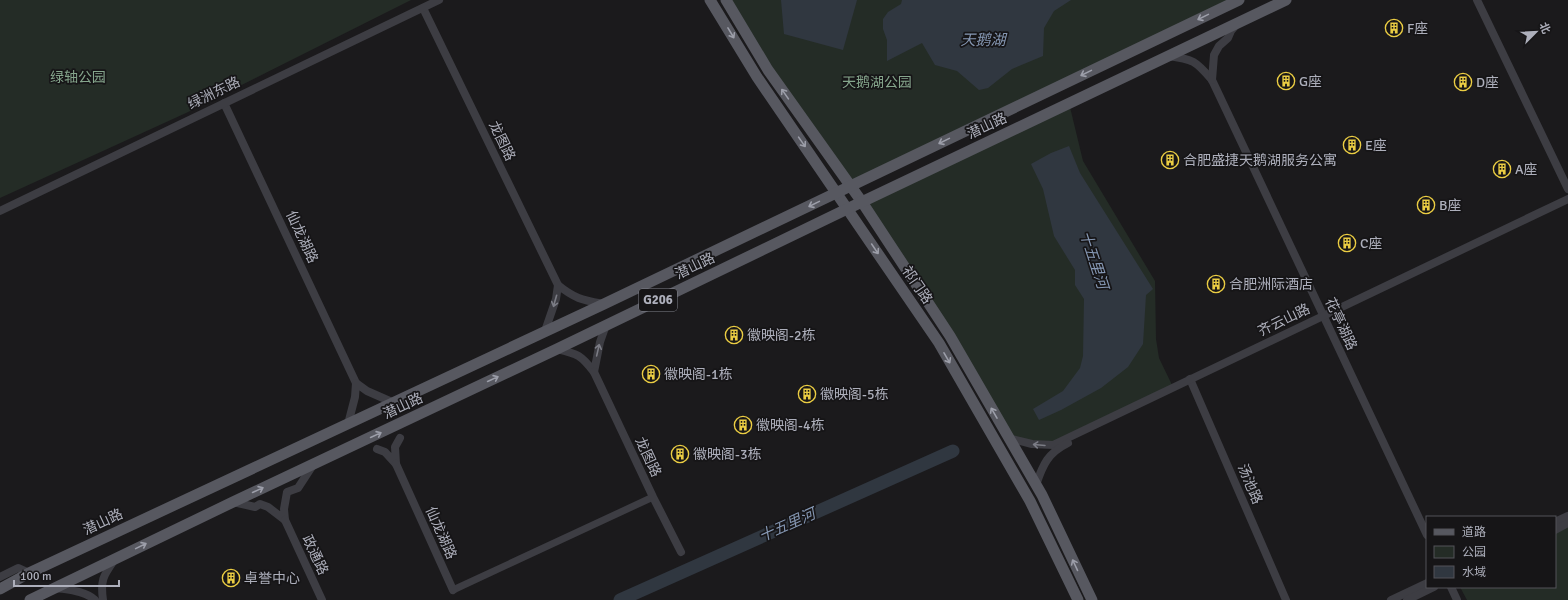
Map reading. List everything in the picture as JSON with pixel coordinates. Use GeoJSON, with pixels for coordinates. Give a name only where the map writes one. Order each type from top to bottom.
{"type":"FeatureCollection","features":[{"type":"Feature","properties":{"kind":"main road","name":"祁门路"},"geometry":{"type":"LineString","coordinates":[[710,0],[757,77],[939,343],[1030,501],[1078,600]]}},
{"type":"Feature","properties":{"kind":"main road","name":"祁门路"},"geometry":{"type":"LineString","coordinates":[[726,0],[768,70],[862,202],[950,336],[1036,485],[1092,600]]}},
{"type":"Feature","properties":{"kind":"main road","name":"潜山路"},"geometry":{"type":"LineString","coordinates":[[0,589],[392,402],[604,304],[1238,0]]}},
{"type":"Feature","properties":{"kind":"main road","name":"潜山路"},"geometry":{"type":"LineString","coordinates":[[30,600],[1286,0]]}},
{"type":"Feature","properties":{"kind":"street","name":"绿洲东路"},"geometry":{"type":"LineString","coordinates":[[0,211],[439,0]]}},
{"type":"Feature","properties":{"kind":"street"},"geometry":{"type":"LineString","coordinates":[[1477,0],[1568,189]]}},
{"type":"Feature","properties":{"kind":"street","name":"龙图路"},"geometry":{"type":"LineString","coordinates":[[423,8],[558,285]]}},
{"type":"Feature","properties":{"kind":"street","name":"花亭湖路"},"geometry":{"type":"LineString","coordinates":[[1212,80],[1214,55],[1219,46],[1228,38],[1230,31],[1238,23]]}},
{"type":"Feature","properties":{"kind":"street","name":"花亭湖路"},"geometry":{"type":"LineString","coordinates":[[1168,56],[1187,59],[1198,64],[1212,80],[1426,533]]}},
{"type":"Feature","properties":{"kind":"street","name":"仙龙湖路"},"geometry":{"type":"LineString","coordinates":[[224,103],[356,383]]}},
{"type":"Feature","properties":{"kind":"street","name":"齐云山路"},"geometry":{"type":"LineString","coordinates":[[1008,438],[1032,444],[1053,445],[1324,318],[1568,199]]}},
{"type":"Feature","properties":{"kind":"street"},"geometry":{"type":"LineString","coordinates":[[1324,318],[1568,204]]}},
{"type":"Feature","properties":{"kind":"street"},"geometry":{"type":"LineString","coordinates":[[558,285],[580,300],[604,304]]}},
{"type":"Feature","properties":{"kind":"street"},"geometry":{"type":"LineString","coordinates":[[545,331],[556,299],[558,285]]}},
{"type":"Feature","properties":{"kind":"street"},"geometry":{"type":"LineString","coordinates":[[594,372],[600,342],[606,325]]}},
{"type":"Feature","properties":{"kind":"street","name":"龙图路"},"geometry":{"type":"LineString","coordinates":[[557,349],[576,354],[584,359],[594,372],[653,497],[681,552]]}},
{"type":"Feature","properties":{"kind":"street"},"geometry":{"type":"LineString","coordinates":[[1036,485],[1046,460],[1060,447],[1189,382]]}},
{"type":"Feature","properties":{"kind":"street","name":"汤池路"},"geometry":{"type":"LineString","coordinates":[[1189,382],[1281,600]]}},
{"type":"Feature","properties":{"kind":"street","name":"汤池路"},"geometry":{"type":"LineString","coordinates":[[1189,382],[1286,600]]}},
{"type":"Feature","properties":{"kind":"street"},"geometry":{"type":"LineString","coordinates":[[356,383],[367,391],[392,402]]}},
{"type":"Feature","properties":{"kind":"street"},"geometry":{"type":"LineString","coordinates":[[348,424],[355,397],[356,383]]}},
{"type":"Feature","properties":{"kind":"street"},"geometry":{"type":"LineString","coordinates":[[396,464],[395,447],[400,438]]}},
{"type":"Feature","properties":{"kind":"street"},"geometry":{"type":"LineString","coordinates":[[377,449],[384,452],[396,464]]}},
{"type":"Feature","properties":{"kind":"street"},"geometry":{"type":"LineString","coordinates":[[285,520],[284,509],[287,492],[298,488],[314,464]]}},
{"type":"Feature","properties":{"kind":"street","name":"仙龙湖路"},"geometry":{"type":"LineString","coordinates":[[396,464],[453,590]]}},
{"type":"Feature","properties":{"kind":"street"},"geometry":{"type":"LineString","coordinates":[[453,590],[653,497]]}},
{"type":"Feature","properties":{"kind":"street"},"geometry":{"type":"LineString","coordinates":[[233,502],[254,507],[260,504],[268,507],[285,520]]}},
{"type":"Feature","properties":{"kind":"street"},"geometry":{"type":"LineString","coordinates":[[1556,522],[1568,516]]}},
{"type":"Feature","properties":{"kind":"street","name":"政通路"},"geometry":{"type":"LineString","coordinates":[[285,520],[322,600]]}},
{"type":"Feature","properties":{"kind":"street"},"geometry":{"type":"LineString","coordinates":[[1556,530],[1568,524]]}},
{"type":"Feature","properties":{"kind":"street"},"geometry":{"type":"LineString","coordinates":[[103,600],[101,590],[103,577],[115,559]]}},
{"type":"Feature","properties":{"kind":"street"},"geometry":{"type":"LineString","coordinates":[[0,577],[18,568],[29,574]]}},
{"type":"Feature","properties":{"kind":"street"},"geometry":{"type":"LineString","coordinates":[[1391,600],[1426,583]]}},
{"type":"Feature","properties":{"kind":"street"},"geometry":{"type":"LineString","coordinates":[[57,588],[77,592],[92,597],[95,600]]}},
{"type":"Feature","properties":{"kind":"street"},"geometry":{"type":"LineString","coordinates":[[1407,600],[1432,588]]}},
{"type":"Feature","properties":{"kind":"street"},"geometry":{"type":"LineString","coordinates":[[1451,588],[1457,600]]}},
{"type":"Feature","properties":{"kind":"green space","name":"绿轴公园"},"geometry":{"type":"Polygon","coordinates":[[[0,0],[411,0],[186,113],[0,198],[0,0]]]}},
{"type":"Feature","properties":{"kind":"green space","name":"天鹅湖公园"},"geometry":{"type":"Polygon","coordinates":[[[726,0],[1239,0],[851,186],[726,0]]]}},
{"type":"Feature","properties":{"kind":"green space"},"geometry":{"type":"Polygon","coordinates":[[[1069,103],[1083,161],[1155,281],[1156,339],[1159,358],[1173,387],[1053,445],[1008,438],[862,202],[1069,103]]]}},
{"type":"Feature","properties":{"kind":"green space"},"geometry":{"type":"Polygon","coordinates":[[[1568,523],[1568,600],[1467,600],[1461,588],[1556,588],[1556,529],[1568,523]]]}},
{"type":"Feature","properties":{"kind":"water"},"geometry":{"type":"Polygon","coordinates":[[[781,0],[857,0],[843,50],[784,34],[781,0]]]}},
{"type":"Feature","properties":{"kind":"water","name":"天鹅湖"},"geometry":{"type":"Polygon","coordinates":[[[902,0],[1071,0],[1054,11],[1044,28],[1043,56],[1012,69],[988,88],[979,90],[957,71],[935,65],[922,43],[887,61],[887,40],[883,29],[883,19],[888,12],[901,4],[902,0]]]}},
{"type":"Feature","properties":{"kind":"water"},"geometry":{"type":"Polygon","coordinates":[[[1069,146],[1080,173],[1153,289],[1146,295],[1143,344],[1128,367],[1101,388],[1061,410],[1039,420],[1033,409],[1063,391],[1080,368],[1083,356],[1084,299],[1075,285],[1075,270],[1054,236],[1043,189],[1031,164],[1051,153],[1069,146]]]}},
{"type":"Feature","properties":{"kind":"waterway","name":"十五里河"},"geometry":{"type":"LineString","coordinates":[[620,600],[953,451]]}},
{"type":"Feature","properties":{"kind":"place","name":"F座"},"geometry":{"type":"Point","coordinates":[1394,28]}},
{"type":"Feature","properties":{"kind":"place","name":"G座"},"geometry":{"type":"Point","coordinates":[1286,81]}},
{"type":"Feature","properties":{"kind":"place","name":"D座"},"geometry":{"type":"Point","coordinates":[1463,82]}},
{"type":"Feature","properties":{"kind":"place","name":"E座"},"geometry":{"type":"Point","coordinates":[1352,145]}},
{"type":"Feature","properties":{"kind":"place","name":"合肥盛捷天鹅湖服务公寓"},"geometry":{"type":"Point","coordinates":[1170,160]}},
{"type":"Feature","properties":{"kind":"place","name":"A座"},"geometry":{"type":"Point","coordinates":[1502,169]}},
{"type":"Feature","properties":{"kind":"place","name":"B座"},"geometry":{"type":"Point","coordinates":[1426,205]}},
{"type":"Feature","properties":{"kind":"place","name":"C座"},"geometry":{"type":"Point","coordinates":[1347,243]}},
{"type":"Feature","properties":{"kind":"place","name":"合肥洲际酒店"},"geometry":{"type":"Point","coordinates":[1216,284]}},
{"type":"Feature","properties":{"kind":"place","name":"徽映阁-2栋"},"geometry":{"type":"Point","coordinates":[734,335]}},
{"type":"Feature","properties":{"kind":"place","name":"徽映阁-1栋"},"geometry":{"type":"Point","coordinates":[651,374]}},
{"type":"Feature","properties":{"kind":"place","name":"徽映阁-5栋"},"geometry":{"type":"Point","coordinates":[807,394]}},
{"type":"Feature","properties":{"kind":"place","name":"徽映阁-4栋"},"geometry":{"type":"Point","coordinates":[743,425]}},
{"type":"Feature","properties":{"kind":"place","name":"徽映阁-3栋"},"geometry":{"type":"Point","coordinates":[680,454]}},
{"type":"Feature","properties":{"kind":"place","name":"卓誉中心"},"geometry":{"type":"Point","coordinates":[231,578]}}]}
